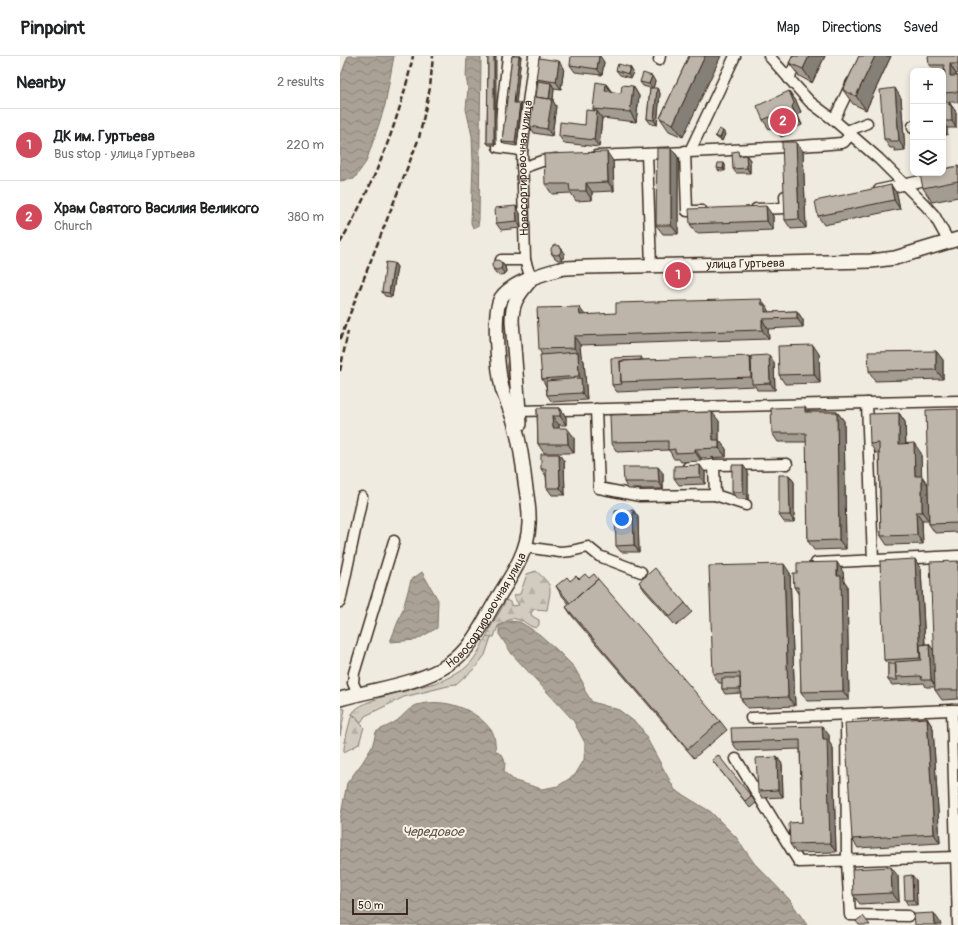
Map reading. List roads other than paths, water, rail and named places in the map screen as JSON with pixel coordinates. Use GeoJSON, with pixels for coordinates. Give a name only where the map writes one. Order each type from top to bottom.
{"type":"FeatureCollection","features":[{"type":"Feature","properties":{"kind":"main road","name":"улица Гуртьева"},"geometry":{"type":"LineString","coordinates":[[532,279],[561,269],[608,266],[871,261],[895,258],[953,241]]}},
{"type":"Feature","properties":{"kind":"main road","name":"Новосортировочная улица"},"geometry":{"type":"LineString","coordinates":[[522,460],[512,309],[518,296],[532,279]]}},
{"type":"Feature","properties":{"kind":"main road","name":"Новосортировочная улица"},"geometry":{"type":"LineString","coordinates":[[340,699],[404,683],[430,674],[448,665],[461,655],[473,640],[520,560],[528,537],[529,512],[522,460],[515,425],[499,374],[497,342],[498,306],[506,292],[518,284],[532,279]]}},
{"type":"Feature","properties":{"kind":"street"},"geometry":{"type":"LineString","coordinates":[[508,56],[498,147],[522,150]]}},
{"type":"Feature","properties":{"kind":"street","name":"Новосортировочная улица"},"geometry":{"type":"LineString","coordinates":[[532,279],[525,260],[522,150],[534,56]]}},
{"type":"Feature","properties":{"kind":"street"},"geometry":{"type":"LineString","coordinates":[[710,210],[687,211],[688,151],[735,56]]}},
{"type":"Feature","properties":{"kind":"street"},"geometry":{"type":"LineString","coordinates":[[769,56],[810,102],[834,120],[905,184],[934,215],[953,241]]}},
{"type":"Feature","properties":{"kind":"street"},"geometry":{"type":"LineString","coordinates":[[789,79],[799,56]]}},
{"type":"Feature","properties":{"kind":"street"},"geometry":{"type":"LineString","coordinates":[[834,120],[857,70]]}},
{"type":"Feature","properties":{"kind":"street"},"geometry":{"type":"LineString","coordinates":[[588,157],[688,151],[784,152],[844,142],[849,133],[867,123]]}},
{"type":"Feature","properties":{"kind":"street"},"geometry":{"type":"LineString","coordinates":[[647,154],[651,266]]}},
{"type":"Feature","properties":{"kind":"street"},"geometry":{"type":"LineString","coordinates":[[522,168],[542,161],[566,158]]}},
{"type":"Feature","properties":{"kind":"street"},"geometry":{"type":"LineString","coordinates":[[867,192],[905,184],[917,177],[958,173]]}},
{"type":"Feature","properties":{"kind":"street"},"geometry":{"type":"LineString","coordinates":[[748,209],[786,208],[785,185]]}},
{"type":"Feature","properties":{"kind":"street"},"geometry":{"type":"LineString","coordinates":[[501,260],[525,260]]}},
{"type":"Feature","properties":{"kind":"street"},"geometry":{"type":"LineString","coordinates":[[519,411],[958,401]]}},
{"type":"Feature","properties":{"kind":"street"},"geometry":{"type":"LineString","coordinates":[[867,403],[873,560]]}},
{"type":"Feature","properties":{"kind":"street"},"geometry":{"type":"LineString","coordinates":[[596,409],[599,488],[640,496],[715,495],[746,505]]}},
{"type":"Feature","properties":{"kind":"street"},"geometry":{"type":"LineString","coordinates":[[677,467],[787,464]]}},
{"type":"Feature","properties":{"kind":"street"},"geometry":{"type":"LineString","coordinates":[[714,465],[715,495]]}},
{"type":"Feature","properties":{"kind":"street"},"geometry":{"type":"LineString","coordinates":[[340,602],[362,497]]}},
{"type":"Feature","properties":{"kind":"street"},"geometry":{"type":"LineString","coordinates":[[358,694],[353,683],[354,673],[394,541]]}},
{"type":"Feature","properties":{"kind":"street"},"geometry":{"type":"LineString","coordinates":[[525,547],[560,552],[588,547],[599,556],[641,572]]}},
{"type":"Feature","properties":{"kind":"street"},"geometry":{"type":"LineString","coordinates":[[816,563],[958,556]]}},
{"type":"Feature","properties":{"kind":"street"},"geometry":{"type":"LineString","coordinates":[[751,718],[955,710],[958,925]]}},
{"type":"Feature","properties":{"kind":"street"},"geometry":{"type":"LineString","coordinates":[[846,715],[847,861],[850,915],[908,916]]}},
{"type":"Feature","properties":{"kind":"street"},"geometry":{"type":"LineString","coordinates":[[736,759],[799,862],[956,857]]}},
{"type":"Feature","properties":{"kind":"water"},"geometry":{"type":"Polygon","coordinates":[[[348,56],[394,56],[385,105],[366,162],[354,179],[340,181],[340,78],[348,56]]]}},
{"type":"Feature","properties":{"kind":"water"},"geometry":{"type":"Polygon","coordinates":[[[467,56],[481,56],[479,219],[478,226],[473,228],[471,223],[473,163],[472,136],[466,109],[468,88],[466,77],[467,56]]]}},
{"type":"Feature","properties":{"kind":"water"},"geometry":{"type":"Polygon","coordinates":[[[422,572],[438,600],[437,628],[416,640],[390,642],[403,609],[411,580],[422,572]]]}},
{"type":"Feature","properties":{"kind":"water","name":"Чередовое"},"geometry":{"type":"Polygon","coordinates":[[[509,621],[520,622],[539,634],[556,649],[574,667],[592,702],[619,710],[640,726],[675,790],[711,812],[736,837],[754,863],[789,899],[807,925],[340,925],[340,820],[347,783],[372,747],[376,732],[401,718],[411,708],[427,703],[449,704],[460,707],[479,717],[493,733],[496,751],[503,756],[505,763],[504,772],[515,781],[542,789],[558,786],[575,775],[584,760],[585,743],[573,720],[512,654],[499,634],[499,626],[509,621]]]}},
{"type":"Feature","properties":{"kind":"railway"},"geometry":{"type":"LineString","coordinates":[[340,243],[364,198],[393,129],[413,56]]}},
{"type":"Feature","properties":{"kind":"railway"},"geometry":{"type":"LineString","coordinates":[[340,339],[419,138],[430,88],[433,56]]}},
{"type":"Feature","properties":{"kind":"railway"},"geometry":{"type":"LineString","coordinates":[[340,371],[348,331]]}},
{"type":"Feature","properties":{"kind":"place","name":"Храм Святого Василия Великого"},"geometry":{"type":"Point","coordinates":[783,121]}},
{"type":"Feature","properties":{"kind":"place","name":"ДК им. Гуртьева"},"geometry":{"type":"Point","coordinates":[678,275]}}]}
